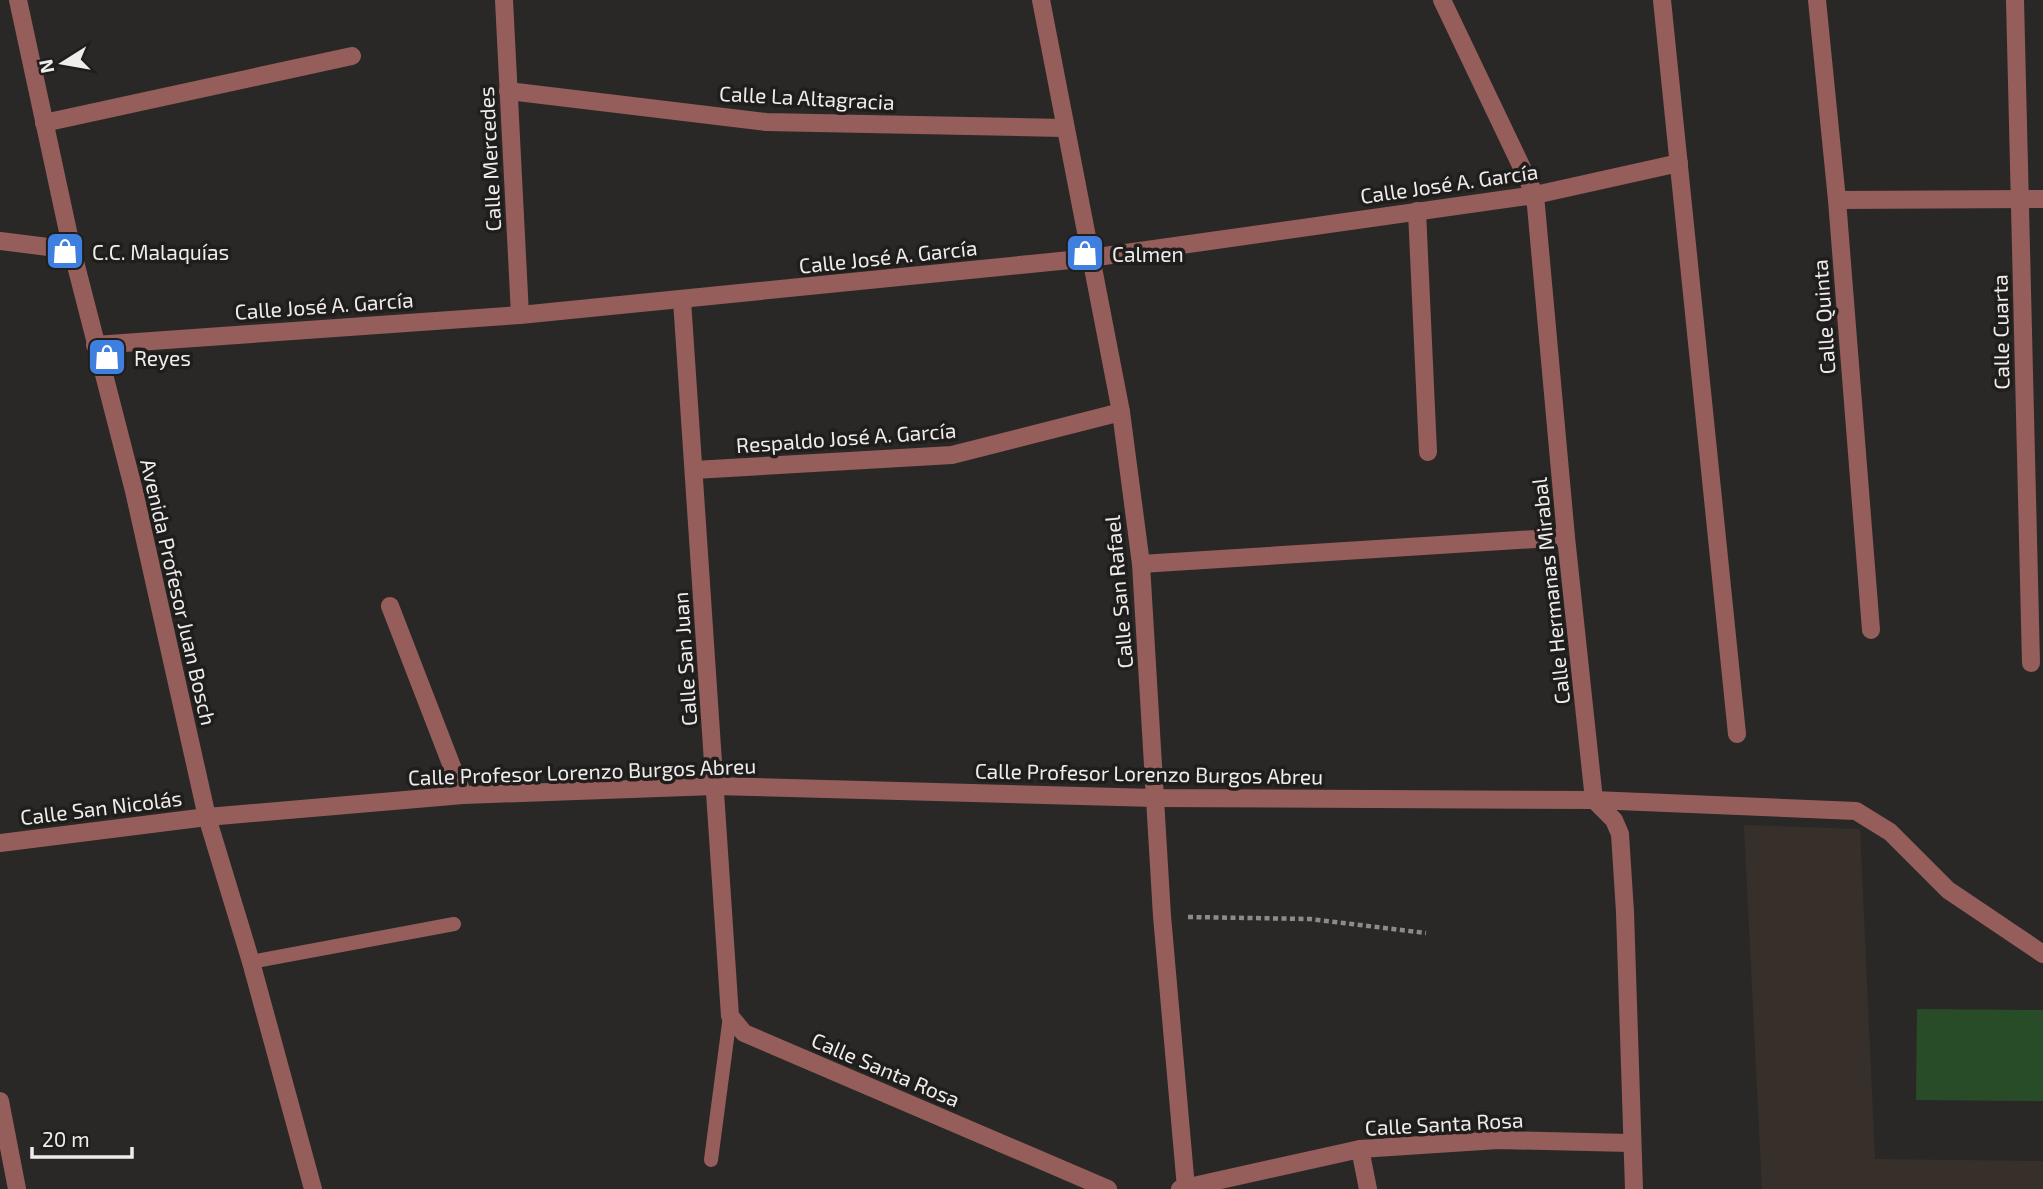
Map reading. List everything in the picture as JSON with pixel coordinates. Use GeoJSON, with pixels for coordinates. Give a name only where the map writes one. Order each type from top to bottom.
{"type":"FeatureCollection","features":[{"type":"Feature","properties":{"kind":"street","name":"Calle Mercedes"},"geometry":{"type":"LineString","coordinates":[[504,0],[520,315]]}},
{"type":"Feature","properties":{"kind":"street","name":"Calle San Rafael"},"geometry":{"type":"LineString","coordinates":[[1041,0],[1063,128],[1121,412],[1141,564],[1162,916],[1183,1189]]}},
{"type":"Feature","properties":{"kind":"street","name":"Calle Hermanas Mirabal"},"geometry":{"type":"LineString","coordinates":[[1442,0],[1535,195],[1566,537],[1594,800]]}},
{"type":"Feature","properties":{"kind":"street"},"geometry":{"type":"LineString","coordinates":[[1662,0],[1737,734]]}},
{"type":"Feature","properties":{"kind":"street","name":"Calle Quinta"},"geometry":{"type":"LineString","coordinates":[[1817,0],[1837,200],[1871,630]]}},
{"type":"Feature","properties":{"kind":"street","name":"Calle Cuarta"},"geometry":{"type":"LineString","coordinates":[[2015,0],[2031,663]]}},
{"type":"Feature","properties":{"kind":"street","name":"Avenida Profesor Juan Bosch"},"geometry":{"type":"LineString","coordinates":[[13,1],[95,345],[134,491],[207,817],[251,962],[313,1189]]}},
{"type":"Feature","properties":{"kind":"street"},"geometry":{"type":"LineString","coordinates":[[44,123],[352,56]]}},
{"type":"Feature","properties":{"kind":"street","name":"Calle La Altagracia"},"geometry":{"type":"LineString","coordinates":[[508,92],[766,122],[1063,128]]}},
{"type":"Feature","properties":{"kind":"street","name":"Calle José A. García"},"geometry":{"type":"LineString","coordinates":[[95,345],[520,315],[1090,258],[1535,195],[1679,163]]}},
{"type":"Feature","properties":{"kind":"street"},"geometry":{"type":"LineString","coordinates":[[1837,200],[2043,199]]}},
{"type":"Feature","properties":{"kind":"street"},"geometry":{"type":"LineString","coordinates":[[1417,211],[1428,452]]}},
{"type":"Feature","properties":{"kind":"street"},"geometry":{"type":"LineString","coordinates":[[0,240],[72,250]]}},
{"type":"Feature","properties":{"kind":"street","name":"Calle San Juan"},"geometry":{"type":"LineString","coordinates":[[682,300],[730,1016]]}},
{"type":"Feature","properties":{"kind":"street","name":"Respaldo José A. García"},"geometry":{"type":"LineString","coordinates":[[694,470],[952,455],[1121,412]]}},
{"type":"Feature","properties":{"kind":"street"},"geometry":{"type":"LineString","coordinates":[[1141,564],[1566,537]]}},
{"type":"Feature","properties":{"kind":"street"},"geometry":{"type":"LineString","coordinates":[[390,606],[463,795]]}},
{"type":"Feature","properties":{"kind":"street","name":"Calle Profesor Lorenzo Burgos Abreu"},"geometry":{"type":"LineString","coordinates":[[207,817],[463,795],[714,786],[1155,798],[1594,800],[1856,811],[1890,832],[1948,890],[2043,954]]}},
{"type":"Feature","properties":{"kind":"street"},"geometry":{"type":"LineString","coordinates":[[1594,800],[1614,820],[1620,834],[1625,912],[1630,1143],[1634,1189]]}},
{"type":"Feature","properties":{"kind":"street","name":"Calle San Nicolás"},"geometry":{"type":"LineString","coordinates":[[0,842],[207,817]]}},
{"type":"Feature","properties":{"kind":"street","name":"Calle Santa Rosa"},"geometry":{"type":"LineString","coordinates":[[730,1016],[744,1033],[1108,1189]]}},
{"type":"Feature","properties":{"kind":"street"},"geometry":{"type":"LineString","coordinates":[[1,1111],[17,1189]]}},
{"type":"Feature","properties":{"kind":"street","name":"Calle Santa Rosa"},"geometry":{"type":"LineString","coordinates":[[1183,1189],[1360,1149],[1498,1140],[1630,1143]]}},
{"type":"Feature","properties":{"kind":"street"},"geometry":{"type":"LineString","coordinates":[[1360,1149],[1368,1189]]}},
{"type":"Feature","properties":{"kind":"lane"},"geometry":{"type":"LineString","coordinates":[[251,962],[454,924]]}},
{"type":"Feature","properties":{"kind":"lane"},"geometry":{"type":"LineString","coordinates":[[711,1160],[730,1016]]}},
{"type":"Feature","properties":{"kind":"path"},"geometry":{"type":"LineString","coordinates":[[1162,916],[1310,919],[1426,933]]}},
{"type":"Feature","properties":{"kind":"shaded area"},"geometry":{"type":"Polygon","coordinates":[[[1744,825],[1860,829],[1875,1159],[2043,1161],[2043,1189],[1762,1189],[1744,825]]]}},
{"type":"Feature","properties":{"kind":"green space"},"geometry":{"type":"Polygon","coordinates":[[[1917,1009],[2043,1010],[2043,1101],[1916,1100],[1917,1009]]]}},
{"type":"Feature","properties":{"kind":"place","name":"C.C. Malaquías"},"geometry":{"type":"Point","coordinates":[65,251]}},
{"type":"Feature","properties":{"kind":"place","name":"Calmen"},"geometry":{"type":"Point","coordinates":[1085,253]}},
{"type":"Feature","properties":{"kind":"place","name":"Reyes"},"geometry":{"type":"Point","coordinates":[107,357]}}]}
